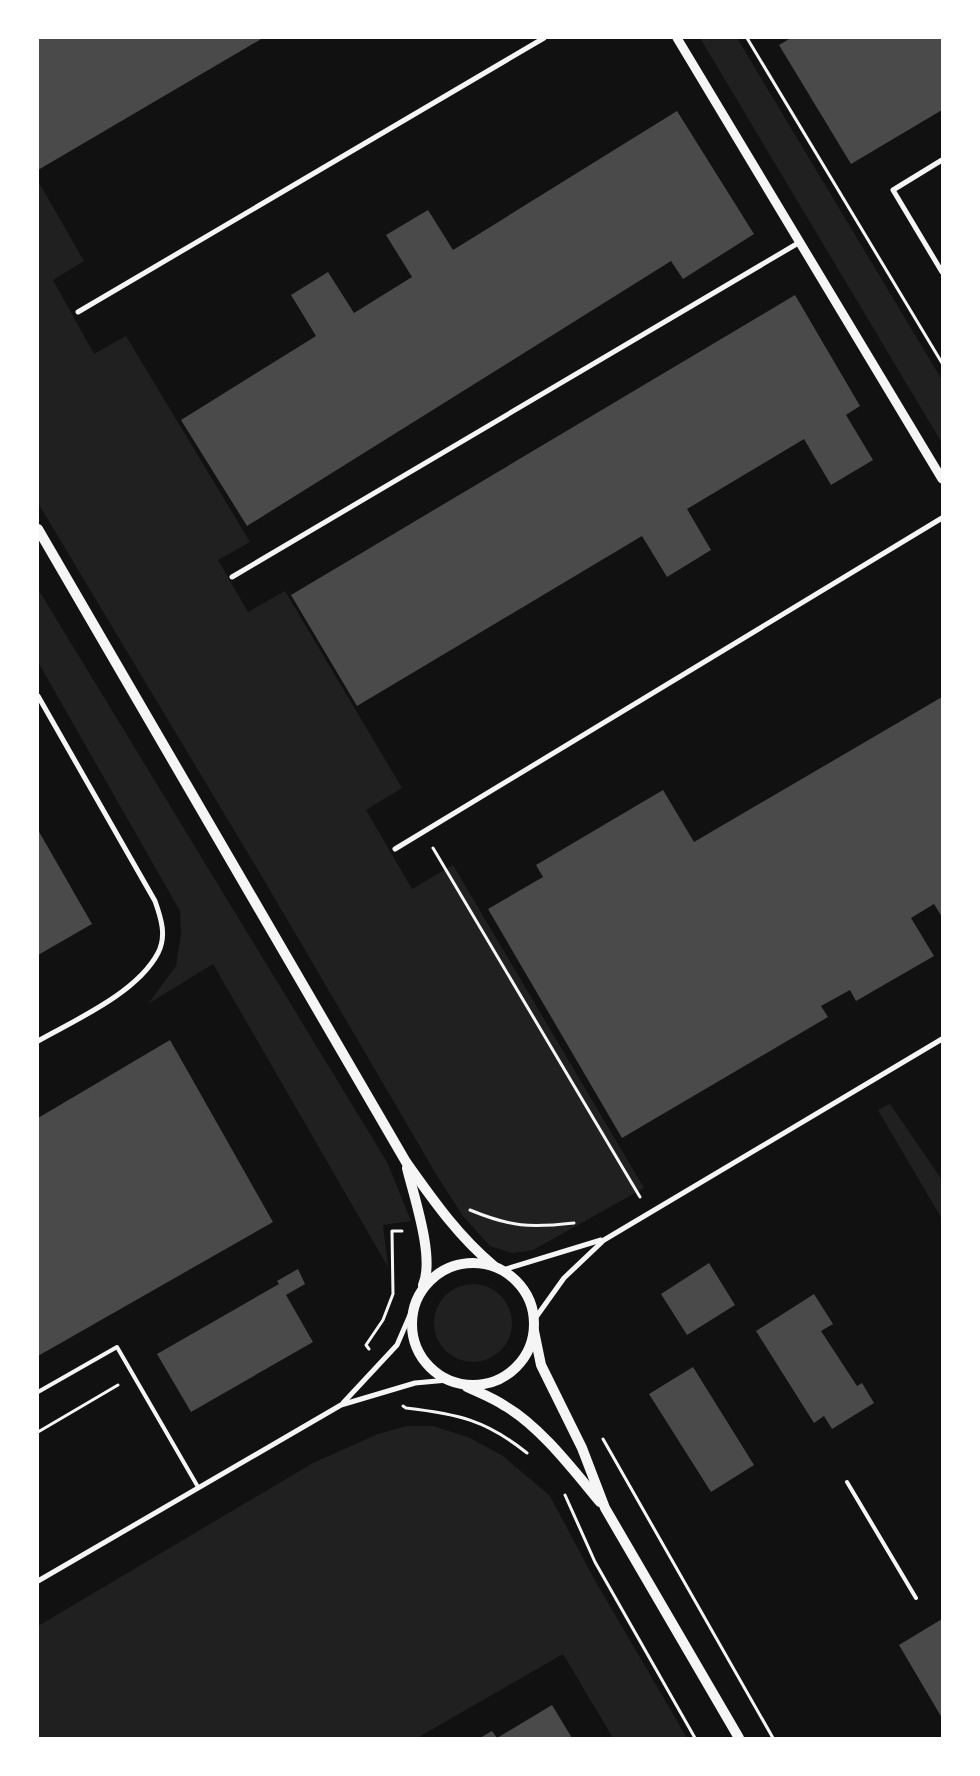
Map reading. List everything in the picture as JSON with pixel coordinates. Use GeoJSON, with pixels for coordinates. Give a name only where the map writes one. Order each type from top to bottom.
{"type":"FeatureCollection","features":[{"type":"Feature","properties":{"kind":"main road"},"geometry":{"type":"LineString","coordinates":[[38,529],[406,1162],[446,1220],[470,1246],[516,1279],[525,1291],[531,1305],[541,1365],[582,1448],[606,1508],[738,1738]]}},
{"type":"Feature","properties":{"kind":"main road"},"geometry":{"type":"LineString","coordinates":[[406,1162],[427,1255],[427,1276],[413,1308],[411,1323],[417,1351],[436,1373],[507,1406],[551,1444],[606,1508]]}},
{"type":"Feature","properties":{"kind":"main road"},"geometry":{"type":"LineString","coordinates":[[418,1294],[430,1279],[446,1268],[464,1262],[499,1268]]}},
{"type":"Feature","properties":{"kind":"main road"},"geometry":{"type":"LineString","coordinates":[[463,1385],[480,1385],[496,1381],[510,1373],[522,1361],[530,1347],[534,1331]]}},
{"type":"Feature","properties":{"kind":"street"},"geometry":{"type":"LineString","coordinates":[[78,312],[544,38]]}},
{"type":"Feature","properties":{"kind":"street"},"geometry":{"type":"LineString","coordinates":[[677,38],[942,479]]}},
{"type":"Feature","properties":{"kind":"street"},"geometry":{"type":"LineString","coordinates":[[942,160],[893,190],[942,272]]}},
{"type":"Feature","properties":{"kind":"street"},"geometry":{"type":"LineString","coordinates":[[232,577],[801,242]]}},
{"type":"Feature","properties":{"kind":"street"},"geometry":{"type":"LineString","coordinates":[[395,850],[942,518]]}},
{"type":"Feature","properties":{"kind":"street"},"geometry":{"type":"LineString","coordinates":[[38,696],[155,901],[162,922],[162,938],[159,953],[146,970],[130,985],[38,1041]]}},
{"type":"Feature","properties":{"kind":"street"},"geometry":{"type":"LineString","coordinates":[[534,1320],[564,1278],[604,1240],[942,1039]]}},
{"type":"Feature","properties":{"kind":"street"},"geometry":{"type":"LineString","coordinates":[[499,1268],[604,1240]]}},
{"type":"Feature","properties":{"kind":"street"},"geometry":{"type":"LineString","coordinates":[[342,1405],[397,1345],[413,1308]]}},
{"type":"Feature","properties":{"kind":"street"},"geometry":{"type":"LineString","coordinates":[[38,1580],[342,1405],[415,1383],[448,1380]]}},
{"type":"Feature","properties":{"kind":"lane"},"geometry":{"type":"LineString","coordinates":[[38,1392],[117,1347],[198,1487]]}},
{"type":"Feature","properties":{"kind":"lane"},"geometry":{"type":"LineString","coordinates":[[847,1482],[916,1598]]}},
{"type":"Feature","properties":{"kind":"path"},"geometry":{"type":"LineString","coordinates":[[746,38],[942,363]]}},
{"type":"Feature","properties":{"kind":"path"},"geometry":{"type":"LineString","coordinates":[[424,832],[649,1213]]}},
{"type":"Feature","properties":{"kind":"path"},"geometry":{"type":"LineString","coordinates":[[38,1432],[134,1375]]}},
{"type":"Feature","properties":{"kind":"path"},"geometry":{"type":"LineString","coordinates":[[613,1455],[773,1738]]}},
{"type":"Feature","properties":{"kind":"shaded area"},"geometry":{"type":"Polygon","coordinates":[[[700,38],[737,38],[942,380],[942,443],[700,38]]]}},
{"type":"Feature","properties":{"kind":"shaded area"},"geometry":{"type":"Polygon","coordinates":[[[38,181],[84,261],[53,280],[94,354],[126,336],[250,542],[218,560],[248,612],[285,591],[402,788],[366,810],[412,889],[453,865],[644,1188],[533,1250],[512,1253],[490,1246],[463,1216],[439,1179],[264,880],[38,503],[38,181]]]}},
{"type":"Feature","properties":{"kind":"shaded area"},"geometry":{"type":"Polygon","coordinates":[[[38,589],[387,1162],[411,1221],[383,1225],[388,1267],[213,964],[148,1004],[176,966],[181,934],[180,911],[38,662],[38,589]]]}},
{"type":"Feature","properties":{"kind":"shaded area"},"geometry":{"type":"Polygon","coordinates":[[[890,1104],[942,1180],[942,1219],[878,1110],[890,1104]]]}},
{"type":"Feature","properties":{"kind":"shaded area"},"geometry":{"type":"Polygon","coordinates":[[[473,1284],[488,1287],[500,1296],[509,1308],[512,1323],[509,1338],[500,1350],[488,1359],[473,1362],[458,1359],[446,1350],[437,1338],[434,1323],[437,1308],[446,1296],[458,1287],[473,1284]]]}},
{"type":"Feature","properties":{"kind":"shaded area"},"geometry":{"type":"Polygon","coordinates":[[[407,1426],[433,1426],[468,1437],[503,1456],[550,1496],[593,1577],[687,1738],[613,1738],[563,1654],[417,1738],[38,1738],[38,1626],[313,1463],[378,1434],[407,1426]]]}},
{"type":"Feature","properties":{"kind":"building"},"geometry":{"type":"Polygon","coordinates":[[[38,38],[263,38],[38,170],[38,38]]]}},
{"type":"Feature","properties":{"kind":"building"},"geometry":{"type":"Polygon","coordinates":[[[791,38],[942,38],[942,110],[851,164],[779,45],[791,38]]]}},
{"type":"Feature","properties":{"kind":"building"},"geometry":{"type":"Polygon","coordinates":[[[677,111],[754,234],[683,279],[671,261],[247,526],[181,420],[316,336],[291,295],[328,272],[354,313],[412,277],[386,235],[428,210],[453,250],[677,111]]]}},
{"type":"Feature","properties":{"kind":"building"},"geometry":{"type":"Polygon","coordinates":[[[795,295],[860,406],[846,415],[873,460],[831,485],[804,439],[687,509],[711,550],[667,577],[642,536],[357,706],[291,595],[795,295]]]}},
{"type":"Feature","properties":{"kind":"building"},"geometry":{"type":"Polygon","coordinates":[[[942,697],[942,917],[934,904],[911,918],[934,956],[856,1001],[850,990],[821,1006],[828,1017],[622,1138],[488,909],[543,877],[536,865],[663,790],[694,842],[942,697]]]}},
{"type":"Feature","properties":{"kind":"building"},"geometry":{"type":"Polygon","coordinates":[[[38,830],[92,924],[38,955],[38,830]]]}},
{"type":"Feature","properties":{"kind":"building"},"geometry":{"type":"Polygon","coordinates":[[[170,1040],[273,1222],[38,1356],[38,1118],[170,1040]]]}},
{"type":"Feature","properties":{"kind":"building"},"geometry":{"type":"Polygon","coordinates":[[[709,1263],[735,1305],[687,1335],[661,1294],[709,1263]]]}},
{"type":"Feature","properties":{"kind":"building"},"geometry":{"type":"Polygon","coordinates":[[[298,1269],[305,1284],[286,1295],[313,1342],[191,1412],[157,1354],[279,1284],[277,1281],[298,1269]]]}},
{"type":"Feature","properties":{"kind":"building"},"geometry":{"type":"Polygon","coordinates":[[[814,1294],[833,1324],[821,1331],[857,1386],[862,1383],[874,1403],[832,1429],[824,1416],[814,1423],[756,1331],[814,1294]]]}},
{"type":"Feature","properties":{"kind":"building"},"geometry":{"type":"Polygon","coordinates":[[[693,1367],[754,1465],[711,1492],[649,1394],[693,1367]]]}},
{"type":"Feature","properties":{"kind":"building"},"geometry":{"type":"Polygon","coordinates":[[[942,1619],[942,1718],[899,1645],[942,1619]]]}},
{"type":"Feature","properties":{"kind":"building"},"geometry":{"type":"Polygon","coordinates":[[[552,1705],[572,1738],[497,1738],[552,1705]]]}},
{"type":"Feature","properties":{"kind":"building"},"geometry":{"type":"Polygon","coordinates":[[[492,1731],[497,1738],[480,1738],[492,1731]]]}}]}
